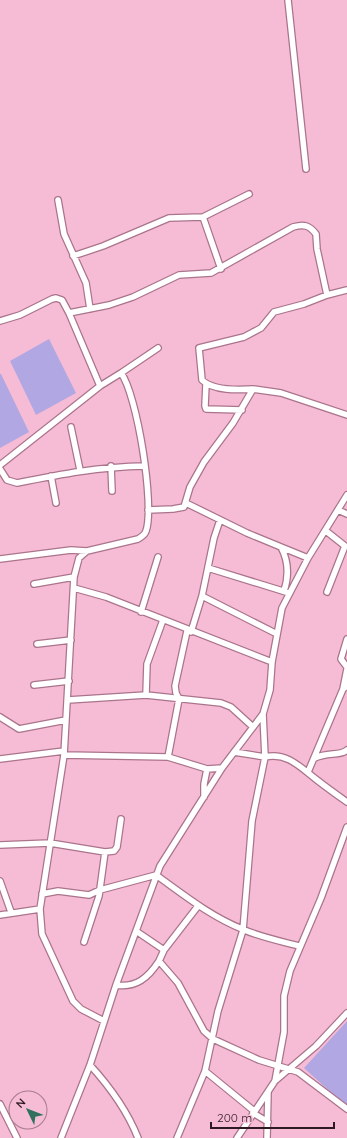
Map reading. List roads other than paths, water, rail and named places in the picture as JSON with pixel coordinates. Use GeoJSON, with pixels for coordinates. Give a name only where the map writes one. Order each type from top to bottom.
{"type":"FeatureCollection","features":[{"type":"Feature","properties":{"kind":"street"},"geometry":{"type":"LineString","coordinates":[[288,0],[306,168]]}},
{"type":"Feature","properties":{"kind":"street"},"geometry":{"type":"LineString","coordinates":[[73,256],[103,246],[169,218],[202,217],[248,194]]}},
{"type":"Feature","properties":{"kind":"street"},"geometry":{"type":"LineString","coordinates":[[58,200],[64,234],[86,283],[90,309]]}},
{"type":"Feature","properties":{"kind":"street"},"geometry":{"type":"LineString","coordinates":[[202,217],[221,269]]}},
{"type":"Feature","properties":{"kind":"street"},"geometry":{"type":"LineString","coordinates":[[69,313],[90,309],[133,297],[179,275],[211,273],[221,269],[293,227],[306,225],[316,234],[317,249],[327,295]]}},
{"type":"Feature","properties":{"kind":"street"},"geometry":{"type":"LineString","coordinates":[[347,290],[274,312],[261,328],[244,337],[199,348],[202,380],[206,384],[226,389],[253,389],[282,393],[347,415]]}},
{"type":"Feature","properties":{"kind":"street"},"geometry":{"type":"LineString","coordinates":[[0,321],[56,298],[62,300],[100,386]]}},
{"type":"Feature","properties":{"kind":"street"},"geometry":{"type":"LineString","coordinates":[[0,465],[100,386],[158,348]]}},
{"type":"Feature","properties":{"kind":"street"},"geometry":{"type":"LineString","coordinates":[[0,560],[71,550],[87,551],[141,537],[146,531],[148,510],[144,466],[134,400],[121,373]]}},
{"type":"Feature","properties":{"kind":"street"},"geometry":{"type":"LineString","coordinates":[[206,384],[206,409],[242,410]]}},
{"type":"Feature","properties":{"kind":"street"},"geometry":{"type":"LineString","coordinates":[[148,510],[183,508],[186,503],[190,487],[204,462],[242,410],[253,389]]}},
{"type":"Feature","properties":{"kind":"street"},"geometry":{"type":"LineString","coordinates":[[72,427],[80,470]]}},
{"type":"Feature","properties":{"kind":"street"},"geometry":{"type":"LineString","coordinates":[[0,469],[7,480],[17,483],[80,470],[111,466],[144,466]]}},
{"type":"Feature","properties":{"kind":"street"},"geometry":{"type":"LineString","coordinates":[[111,466],[112,490]]}},
{"type":"Feature","properties":{"kind":"street"},"geometry":{"type":"LineString","coordinates":[[51,476],[56,503]]}},
{"type":"Feature","properties":{"kind":"street"},"geometry":{"type":"LineString","coordinates":[[286,592],[326,531],[347,495]]}},
{"type":"Feature","properties":{"kind":"street"},"geometry":{"type":"LineString","coordinates":[[186,503],[220,520],[308,558]]}},
{"type":"Feature","properties":{"kind":"street"},"geometry":{"type":"LineString","coordinates":[[338,510],[347,514]]}},
{"type":"Feature","properties":{"kind":"street"},"geometry":{"type":"LineString","coordinates":[[168,757],[179,698],[176,693],[175,686],[189,631],[202,596],[214,538],[220,520]]}},
{"type":"Feature","properties":{"kind":"street"},"geometry":{"type":"LineString","coordinates":[[326,531],[345,546],[327,592]]}},
{"type":"Feature","properties":{"kind":"street"},"geometry":{"type":"LineString","coordinates":[[177,1138],[205,1071],[218,1011],[243,930],[252,821],[265,757],[263,714],[270,690],[272,662],[288,581],[288,567],[282,547]]}},
{"type":"Feature","properties":{"kind":"street"},"geometry":{"type":"LineString","coordinates":[[87,551],[79,558],[74,577],[64,753],[40,909],[42,934],[73,1001],[81,1009],[104,1021]]}},
{"type":"Feature","properties":{"kind":"street"},"geometry":{"type":"LineString","coordinates":[[142,612],[158,557]]}},
{"type":"Feature","properties":{"kind":"street"},"geometry":{"type":"LineString","coordinates":[[208,568],[286,592]]}},
{"type":"Feature","properties":{"kind":"street"},"geometry":{"type":"LineString","coordinates":[[34,584],[74,577]]}},
{"type":"Feature","properties":{"kind":"street"},"geometry":{"type":"LineString","coordinates":[[74,588],[106,597],[189,631],[272,662]]}},
{"type":"Feature","properties":{"kind":"street"},"geometry":{"type":"LineString","coordinates":[[202,596],[278,634]]}},
{"type":"Feature","properties":{"kind":"street"},"geometry":{"type":"LineString","coordinates":[[146,696],[147,664],[163,620]]}},
{"type":"Feature","properties":{"kind":"street"},"geometry":{"type":"LineString","coordinates":[[308,772],[345,687],[347,668],[341,660],[347,639]]}},
{"type":"Feature","properties":{"kind":"street"},"geometry":{"type":"LineString","coordinates":[[37,644],[71,640]]}},
{"type":"Feature","properties":{"kind":"street"},"geometry":{"type":"LineString","coordinates":[[34,685],[69,681]]}},
{"type":"Feature","properties":{"kind":"street"},"geometry":{"type":"LineString","coordinates":[[68,700],[146,696],[223,703],[253,727]]}},
{"type":"Feature","properties":{"kind":"street"},"geometry":{"type":"LineString","coordinates":[[61,1138],[90,1065],[116,985],[156,875],[169,849],[222,768],[263,714]]}},
{"type":"Feature","properties":{"kind":"street"},"geometry":{"type":"LineString","coordinates":[[0,717],[19,729],[66,720]]}},
{"type":"Feature","properties":{"kind":"street"},"geometry":{"type":"LineString","coordinates":[[315,758],[328,753],[342,754],[347,750]]}},
{"type":"Feature","properties":{"kind":"street"},"geometry":{"type":"LineString","coordinates":[[234,752],[265,757],[276,755],[287,758],[347,802]]}},
{"type":"Feature","properties":{"kind":"street"},"geometry":{"type":"LineString","coordinates":[[0,759],[64,753],[168,757],[208,769],[222,768]]}},
{"type":"Feature","properties":{"kind":"street"},"geometry":{"type":"LineString","coordinates":[[204,797],[204,784],[208,769]]}},
{"type":"Feature","properties":{"kind":"street"},"geometry":{"type":"LineString","coordinates":[[0,845],[50,843],[105,852],[116,849],[121,819]]}},
{"type":"Feature","properties":{"kind":"street"},"geometry":{"type":"LineString","coordinates":[[275,1081],[276,1066],[283,1036],[286,983],[299,946],[321,898],[347,827]]}},
{"type":"Feature","properties":{"kind":"street"},"geometry":{"type":"LineString","coordinates":[[84,942],[100,890],[105,852]]}},
{"type":"Feature","properties":{"kind":"street"},"geometry":{"type":"LineString","coordinates":[[42,894],[58,891],[89,894],[156,875]]}},
{"type":"Feature","properties":{"kind":"street"},"geometry":{"type":"LineString","coordinates":[[156,875],[198,906],[243,930],[299,946]]}},
{"type":"Feature","properties":{"kind":"street"},"geometry":{"type":"LineString","coordinates":[[0,881],[11,912]]}},
{"type":"Feature","properties":{"kind":"street"},"geometry":{"type":"LineString","coordinates":[[116,985],[134,985],[150,973],[159,961],[164,950],[198,906]]}},
{"type":"Feature","properties":{"kind":"street"},"geometry":{"type":"LineString","coordinates":[[0,915],[11,912],[40,909]]}},
{"type":"Feature","properties":{"kind":"street"},"geometry":{"type":"LineString","coordinates":[[136,931],[164,950]]}},
{"type":"Feature","properties":{"kind":"street"},"geometry":{"type":"LineString","coordinates":[[159,961],[178,983],[204,1031],[213,1039],[259,1060],[290,1069],[312,1082],[347,1109]]}},
{"type":"Feature","properties":{"kind":"street"},"geometry":{"type":"LineString","coordinates":[[237,1138],[275,1081],[316,1046],[347,1013]]}},
{"type":"Feature","properties":{"kind":"street"},"geometry":{"type":"LineString","coordinates":[[90,1065],[106,1083],[122,1105],[138,1138]]}},
{"type":"Feature","properties":{"kind":"street"},"geometry":{"type":"LineString","coordinates":[[205,1071],[268,1122]]}},
{"type":"Feature","properties":{"kind":"street"},"geometry":{"type":"LineString","coordinates":[[267,1138],[268,1092]]}},
{"type":"Feature","properties":{"kind":"street"},"geometry":{"type":"LineString","coordinates":[[0,1104],[17,1138]]}}]}
